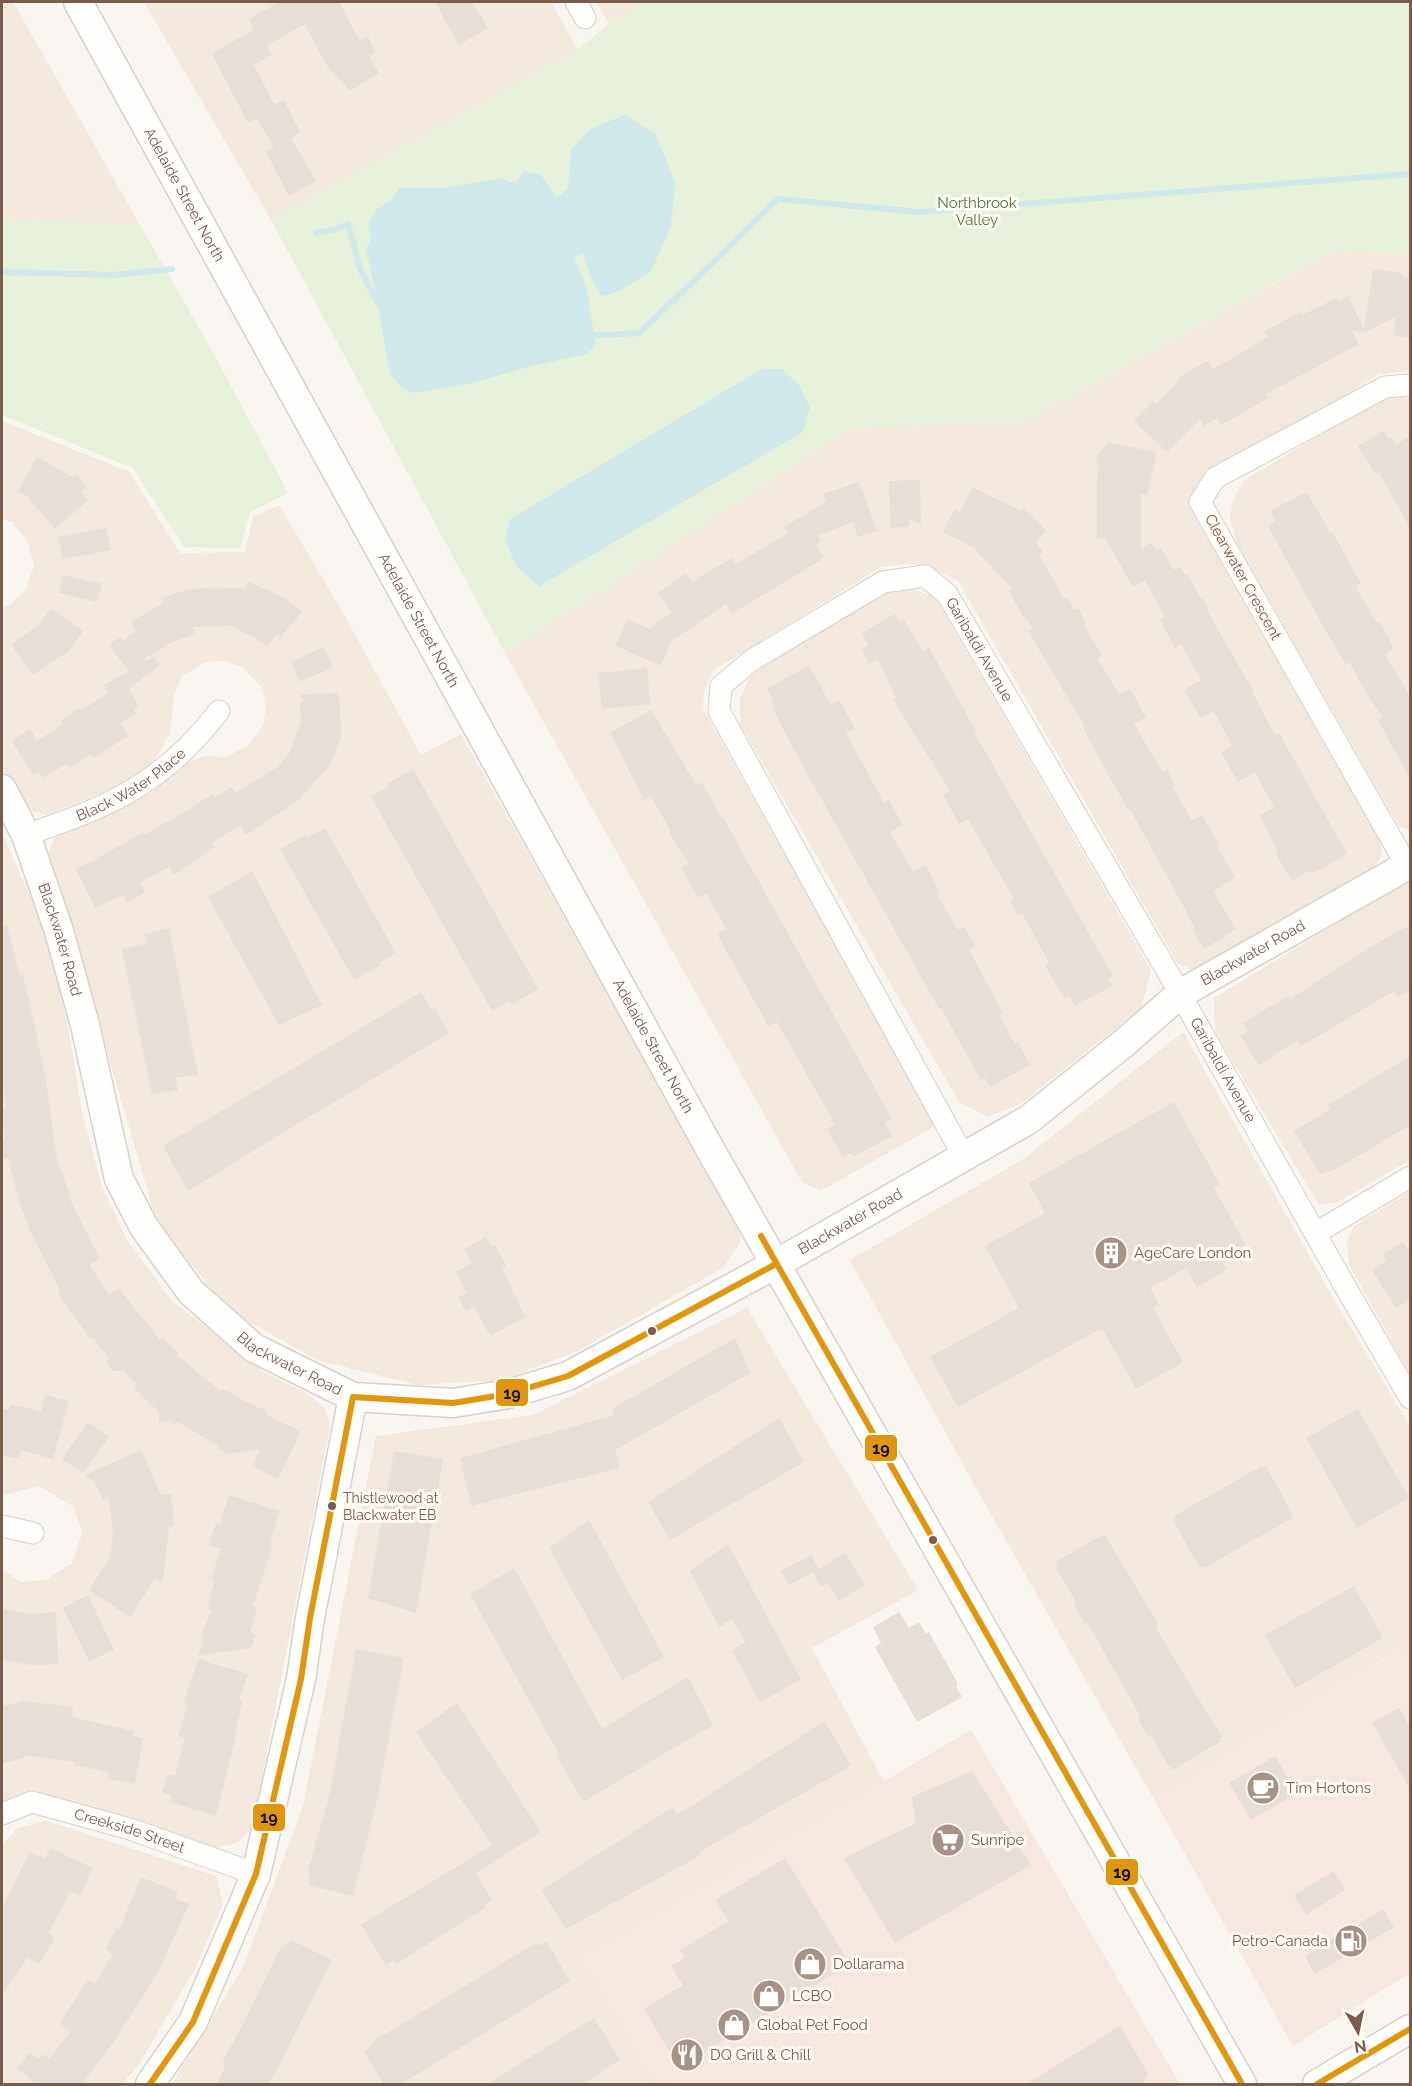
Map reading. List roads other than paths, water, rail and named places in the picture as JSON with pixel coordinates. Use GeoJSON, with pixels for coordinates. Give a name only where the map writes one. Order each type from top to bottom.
{"type":"FeatureCollection","features":[{"type":"Feature","properties":{"kind":"street","name":"Adelaide Street North"},"geometry":{"type":"LineString","coordinates":[[78,2],[694,1119],[1242,2085]]}},
{"type":"Feature","properties":{"kind":"street","name":"Clearwater Crescent"},"geometry":{"type":"LineString","coordinates":[[1408,865],[1200,502],[1215,478],[1385,387],[1410,386]]}},
{"type":"Feature","properties":{"kind":"street","name":"Garibaldi Avenue"},"geometry":{"type":"LineString","coordinates":[[964,1157],[719,711],[721,686],[752,660],[883,582],[925,576],[947,594],[1180,994],[1410,1398]]}},
{"type":"Feature","properties":{"kind":"street","name":"Black Water Place"},"geometry":{"type":"LineString","coordinates":[[26,835],[110,802],[149,780],[198,739],[219,711]]}},
{"type":"Feature","properties":{"kind":"street","name":"Blackwater Road"},"geometry":{"type":"LineString","coordinates":[[2,789],[26,835],[59,930],[85,1025],[119,1179],[144,1227],[190,1292],[254,1348],[353,1396],[453,1403],[508,1394],[568,1376],[776,1264],[1028,1120],[1124,1043],[1180,994],[1408,865]]}},
{"type":"Feature","properties":{"kind":"street"},"geometry":{"type":"LineString","coordinates":[[1316,1233],[1410,1177]]}},
{"type":"Feature","properties":{"kind":"street"},"geometry":{"type":"LineString","coordinates":[[150,2085],[193,2022],[256,1874],[301,1679],[310,1618],[353,1396]]}},
{"type":"Feature","properties":{"kind":"street"},"geometry":{"type":"LineString","coordinates":[[2,1526],[33,1533]]}},
{"type":"Feature","properties":{"kind":"street","name":"Creekside Street"},"geometry":{"type":"LineString","coordinates":[[2,1814],[32,1802],[130,1829],[256,1874]]}},
{"type":"Feature","properties":{"kind":"street"},"geometry":{"type":"LineString","coordinates":[[1317,2085],[1410,2029]]}},
{"type":"Feature","properties":{"kind":"water"},"geometry":{"type":"Polygon","coordinates":[[[625,115],[655,133],[675,182],[671,227],[651,271],[621,290],[605,296],[600,295],[583,253],[574,257],[586,286],[596,346],[586,354],[472,383],[414,393],[402,388],[390,374],[366,249],[371,240],[368,224],[376,210],[391,200],[399,188],[443,188],[503,178],[511,183],[517,181],[524,171],[541,175],[557,198],[568,188],[571,150],[590,129],[625,115]]]}},
{"type":"Feature","properties":{"kind":"water"},"geometry":{"type":"Polygon","coordinates":[[[762,369],[782,369],[798,384],[810,408],[803,432],[539,586],[517,567],[505,540],[510,519],[762,369]]]}},
{"type":"Feature","properties":{"kind":"waterway"},"geometry":{"type":"LineString","coordinates":[[589,336],[640,333],[778,199],[919,212],[1410,174]]}},
{"type":"Feature","properties":{"kind":"waterway"},"geometry":{"type":"LineString","coordinates":[[316,233],[334,230],[348,224],[360,269],[377,302],[384,304]]}},
{"type":"Feature","properties":{"kind":"waterway"},"geometry":{"type":"LineString","coordinates":[[2,272],[114,275],[172,269]]}},
{"type":"Feature","properties":{"kind":"place","name":"AgeCare London"},"geometry":{"type":"Point","coordinates":[1111,1253]}},
{"type":"Feature","properties":{"kind":"place","name":"Thistlewood at Blackwater EB"},"geometry":{"type":"Point","coordinates":[332,1506]}},
{"type":"Feature","properties":{"kind":"place","name":"Tim Hortons"},"geometry":{"type":"Point","coordinates":[1263,1788]}},
{"type":"Feature","properties":{"kind":"place","name":"Sunripe"},"geometry":{"type":"Point","coordinates":[948,1840]}},
{"type":"Feature","properties":{"kind":"place","name":"Petro-Canada"},"geometry":{"type":"Point","coordinates":[1351,1941]}},
{"type":"Feature","properties":{"kind":"place","name":"Dollarama"},"geometry":{"type":"Point","coordinates":[810,1964]}},
{"type":"Feature","properties":{"kind":"place","name":"LCBO"},"geometry":{"type":"Point","coordinates":[769,1996]}},
{"type":"Feature","properties":{"kind":"place","name":"Global Pet Food"},"geometry":{"type":"Point","coordinates":[734,2025]}},
{"type":"Feature","properties":{"kind":"place","name":"DQ Grill & Chill"},"geometry":{"type":"Point","coordinates":[687,2055]}},
{"type":"Feature","properties":{"kind":"park label","name":"Northbrook Valley"},"geometry":{"type":"Point","coordinates":[977,212]}}]}
